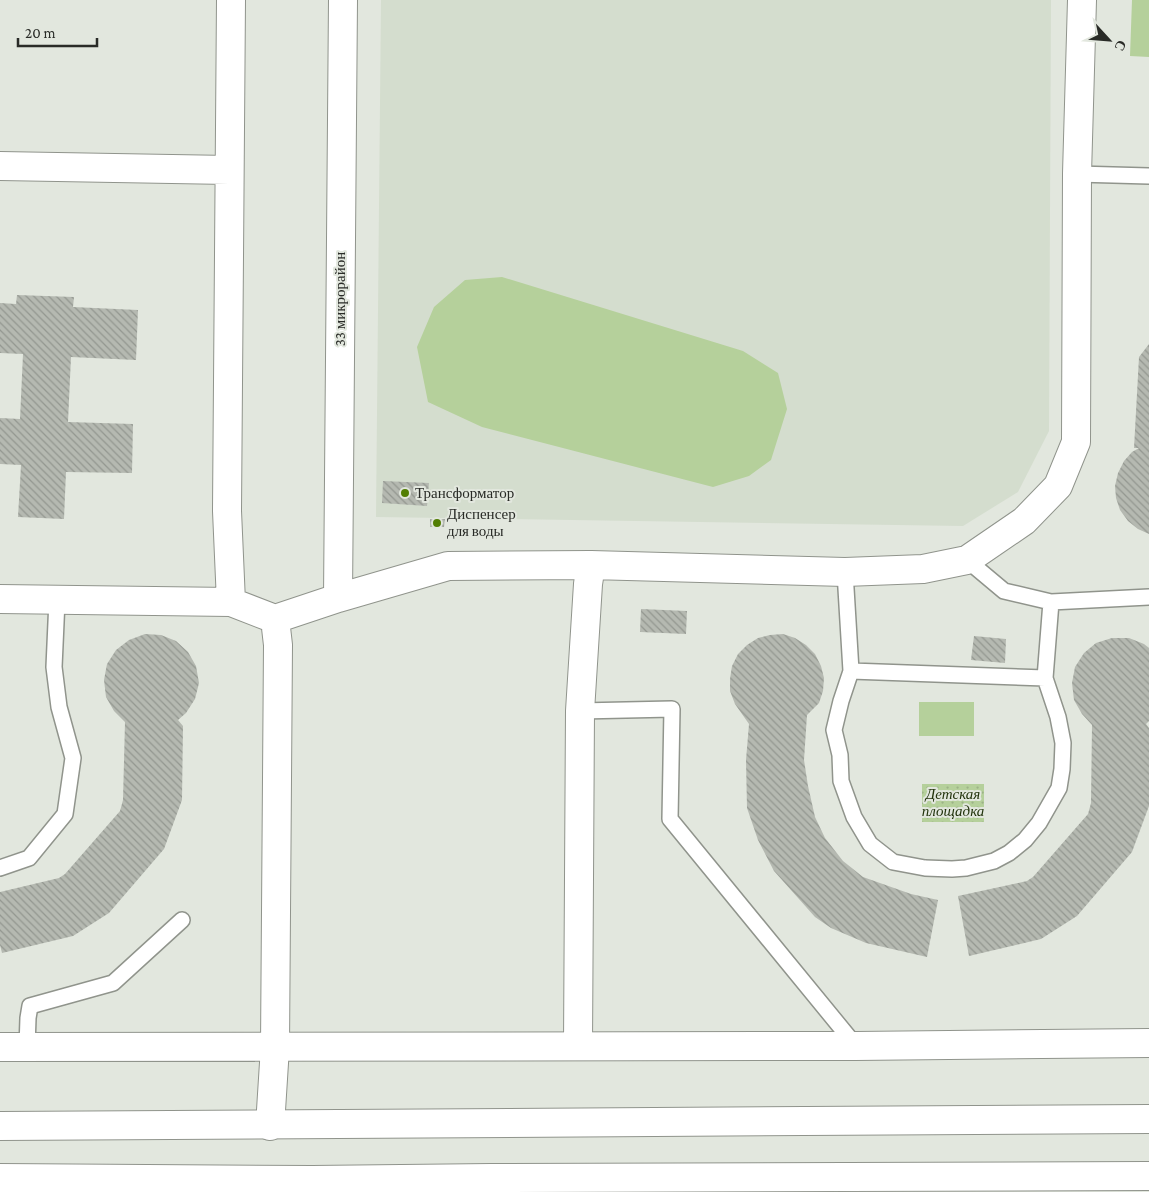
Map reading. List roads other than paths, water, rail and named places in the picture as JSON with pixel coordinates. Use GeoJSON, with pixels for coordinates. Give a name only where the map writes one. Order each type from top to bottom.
{"type":"FeatureCollection","features":[{"type":"Feature","properties":{"kind":"street"},"geometry":{"type":"LineString","coordinates":[[231,0],[227,511],[231,602]]}},
{"type":"Feature","properties":{"kind":"street","name":"33 микрорайон"},"geometry":{"type":"LineString","coordinates":[[338,598],[343,0]]}},
{"type":"Feature","properties":{"kind":"street"},"geometry":{"type":"LineString","coordinates":[[0,599],[231,602],[275,619],[338,598],[448,566],[591,566],[845,572],[923,569],[968,560],[1024,522],[1058,486],[1076,442],[1077,174],[1082,0]]}},
{"type":"Feature","properties":{"kind":"street"},"geometry":{"type":"LineString","coordinates":[[0,166],[229,170]]}},
{"type":"Feature","properties":{"kind":"street"},"geometry":{"type":"LineString","coordinates":[[578,1045],[580,710],[588,584],[591,566]]}},
{"type":"Feature","properties":{"kind":"street"},"geometry":{"type":"LineString","coordinates":[[270,1126],[275,1047],[278,654],[275,619]]}},
{"type":"Feature","properties":{"kind":"street"},"geometry":{"type":"LineString","coordinates":[[0,1047],[856,1046],[1149,1043]]}},
{"type":"Feature","properties":{"kind":"street"},"geometry":{"type":"LineString","coordinates":[[0,1126],[270,1126],[1149,1119]]}},
{"type":"Feature","properties":{"kind":"street"},"geometry":{"type":"LineString","coordinates":[[0,1178],[151,1185],[312,1186],[1149,1176]]}},
{"type":"Feature","properties":{"kind":"lane"},"geometry":{"type":"LineString","coordinates":[[1077,174],[1149,176]]}},
{"type":"Feature","properties":{"kind":"lane"},"geometry":{"type":"LineString","coordinates":[[968,560],[1004,591],[1051,602],[1149,597]]}},
{"type":"Feature","properties":{"kind":"lane"},"geometry":{"type":"LineString","coordinates":[[845,572],[851,671],[834,730],[840,755],[841,781],[854,817],[870,844],[893,862],[925,868],[952,869],[982,865],[1008,853],[1025,840],[1038,823],[1059,788],[1063,743],[1058,717],[1045,678],[1051,602]]}},
{"type":"Feature","properties":{"kind":"lane"},"geometry":{"type":"LineString","coordinates":[[0,868],[29,858],[65,814],[73,758],[59,707],[54,667],[57,600]]}},
{"type":"Feature","properties":{"kind":"lane"},"geometry":{"type":"LineString","coordinates":[[851,671],[1045,678]]}},
{"type":"Feature","properties":{"kind":"lane"},"geometry":{"type":"LineString","coordinates":[[580,710],[672,709],[670,818],[856,1046]]}},
{"type":"Feature","properties":{"kind":"lane"},"geometry":{"type":"LineString","coordinates":[[27,1047],[30,1006],[113,983],[182,920]]}},
{"type":"Feature","properties":{"kind":"place","name":"Трансформатор"},"geometry":{"type":"Point","coordinates":[405,493]}},
{"type":"Feature","properties":{"kind":"place","name":"Диспенсер для воды"},"geometry":{"type":"Point","coordinates":[437,523]}},
{"type":"Feature","properties":{"kind":"park label","name":"Детская площадка"},"geometry":{"type":"Point","coordinates":[953,802]}}]}
